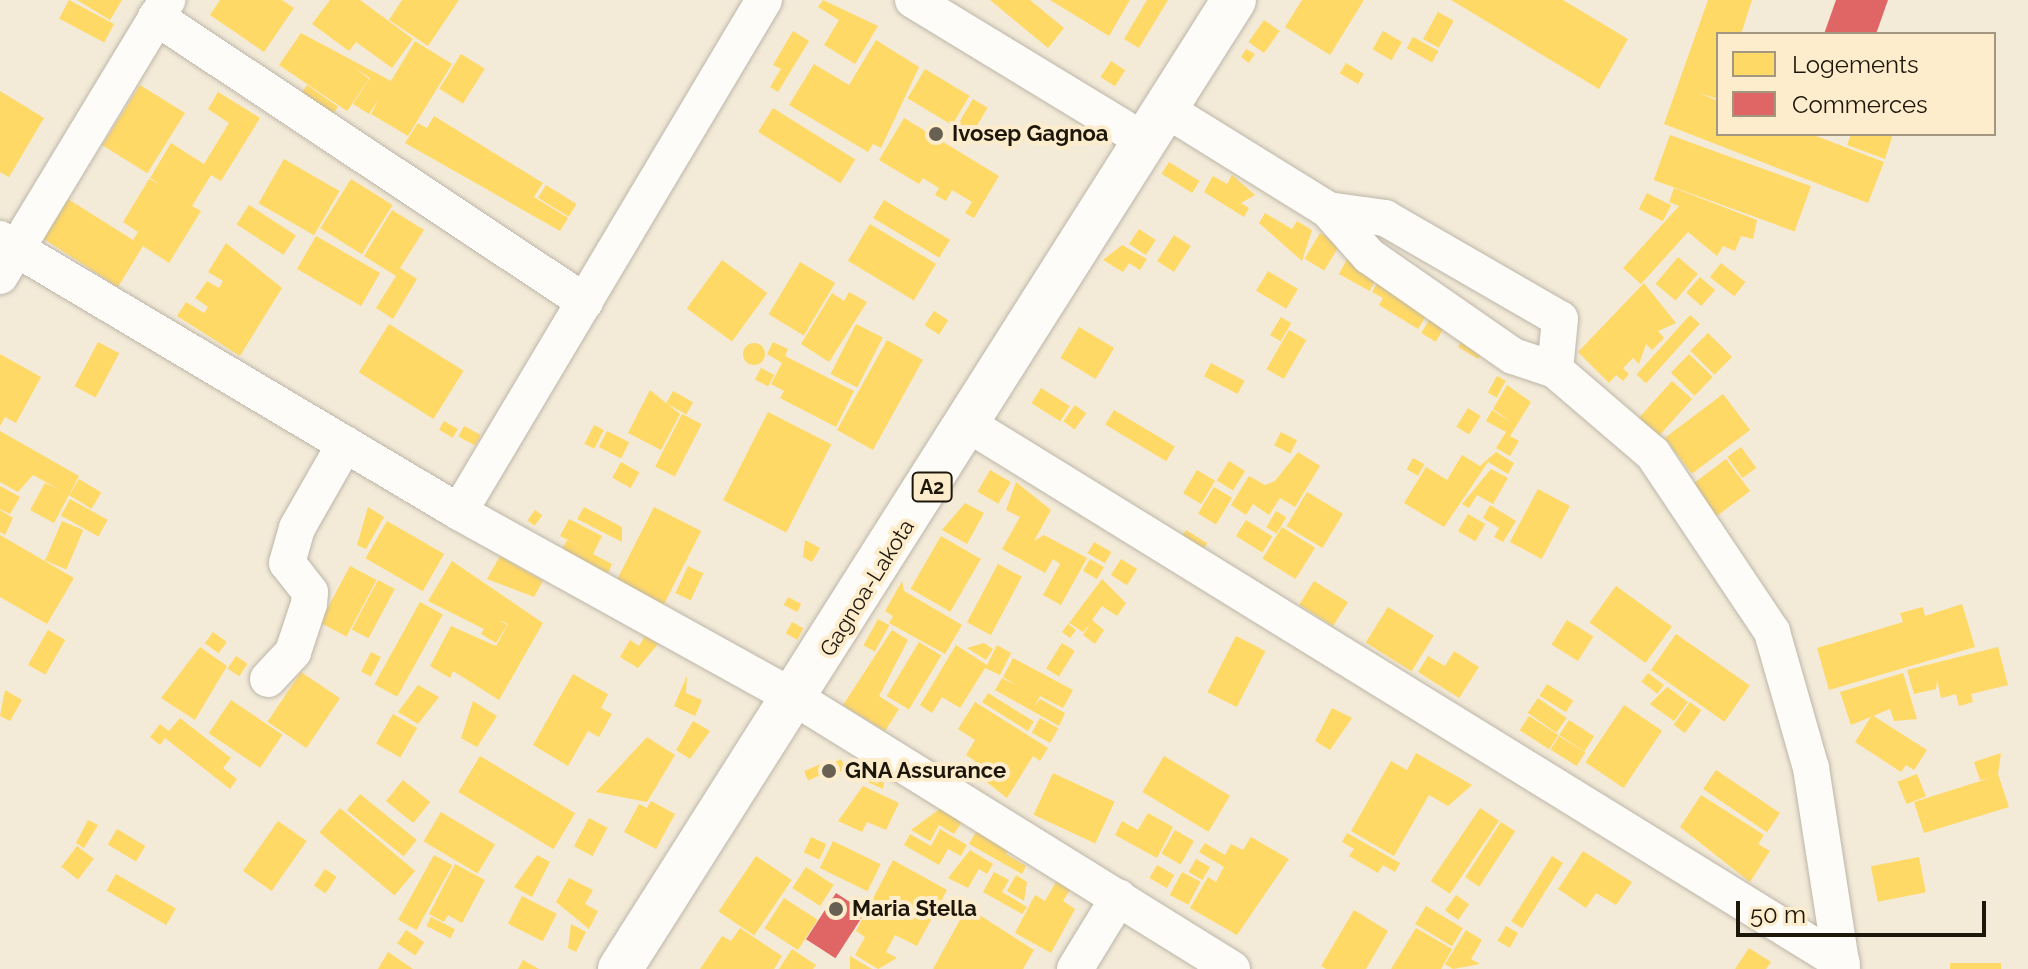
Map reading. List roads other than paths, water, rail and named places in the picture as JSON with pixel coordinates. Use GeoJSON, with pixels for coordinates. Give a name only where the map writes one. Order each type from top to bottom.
{"type":"FeatureCollection","features":[{"type":"Feature","properties":{"kind":"main road","name":"Gagnoa-Lakota"},"geometry":{"type":"LineString","coordinates":[[620,969],[971,426],[1234,0]]}},
{"type":"Feature","properties":{"kind":"street"},"geometry":{"type":"LineString","coordinates":[[459,512],[764,0]]}},
{"type":"Feature","properties":{"kind":"street"},"geometry":{"type":"LineString","coordinates":[[913,0],[1328,210],[1395,274],[1513,356],[1555,370],[1653,454],[1772,632],[1811,768],[1842,966]]}},
{"type":"Feature","properties":{"kind":"street"},"geometry":{"type":"LineString","coordinates":[[585,302],[161,9],[5,255],[797,699],[1232,969]]}},
{"type":"Feature","properties":{"kind":"street"},"geometry":{"type":"LineString","coordinates":[[1328,210],[1385,218],[1560,319],[1555,370]]}},
{"type":"Feature","properties":{"kind":"street"},"geometry":{"type":"LineString","coordinates":[[971,426],[1842,966]]}},
{"type":"Feature","properties":{"kind":"street"},"geometry":{"type":"LineString","coordinates":[[268,679],[293,652],[310,597],[287,563],[297,528],[345,444]]}},
{"type":"Feature","properties":{"kind":"street"},"geometry":{"type":"LineString","coordinates":[[1075,969],[1119,897]]}},
{"type":"Feature","properties":{"kind":"place","name":"Ivosep Gagnoa"},"geometry":{"type":"Point","coordinates":[936,134]}},
{"type":"Feature","properties":{"kind":"place","name":"GNA Assurance"},"geometry":{"type":"Point","coordinates":[829,771]}},
{"type":"Feature","properties":{"kind":"place","name":"Maria Stella"},"geometry":{"type":"Point","coordinates":[836,909]}}]}
